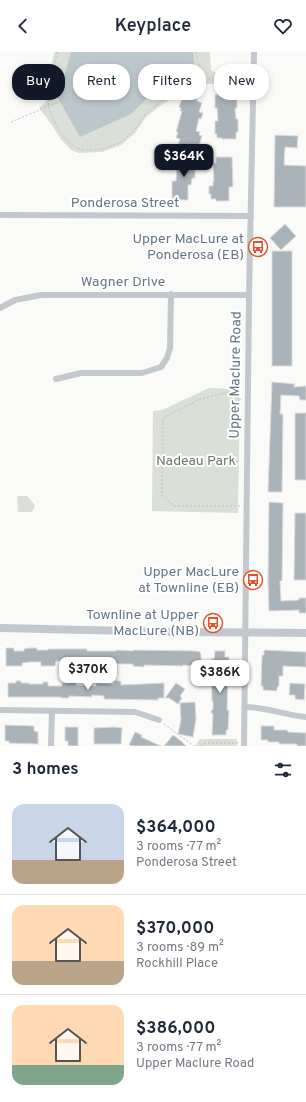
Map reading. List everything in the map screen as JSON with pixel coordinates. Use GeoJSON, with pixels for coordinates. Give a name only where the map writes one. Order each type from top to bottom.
{"type":"FeatureCollection","features":[{"type":"Feature","properties":{"kind":"street","name":"Upper Maclure Road"},"geometry":{"type":"LineString","coordinates":[[254,52],[254,64]]}},
{"type":"Feature","properties":{"kind":"street","name":"Upper Maclure Road"},"geometry":{"type":"LineString","coordinates":[[244,744],[254,100]]}},
{"type":"Feature","properties":{"kind":"street","name":"Ponderosa Street"},"geometry":{"type":"LineString","coordinates":[[0,215],[251,216]]}},
{"type":"Feature","properties":{"kind":"street"},"geometry":{"type":"LineString","coordinates":[[56,379],[81,373],[142,373],[152,371],[161,366],[167,358],[170,348],[171,294]]}},
{"type":"Feature","properties":{"kind":"street","name":"Wagner Drive"},"geometry":{"type":"LineString","coordinates":[[0,308],[15,300],[41,295],[250,295]]}},
{"type":"Feature","properties":{"kind":"street"},"geometry":{"type":"LineString","coordinates":[[0,628],[306,633]]}},
{"type":"Feature","properties":{"kind":"street"},"geometry":{"type":"LineString","coordinates":[[245,706],[254,706],[284,714],[306,717]]}},
{"type":"Feature","properties":{"kind":"street"},"geometry":{"type":"LineString","coordinates":[[0,710],[135,712],[159,720]]}},
{"type":"Feature","properties":{"kind":"street"},"geometry":{"type":"LineString","coordinates":[[51,746],[52,711]]}},
{"type":"Feature","properties":{"kind":"path"},"geometry":{"type":"LineString","coordinates":[[57,52],[48,106],[58,128],[67,141],[79,149],[102,149],[120,143],[134,131],[145,115],[162,100]]}},
{"type":"Feature","properties":{"kind":"path"},"geometry":{"type":"LineString","coordinates":[[196,52],[199,64]]}},
{"type":"Feature","properties":{"kind":"path"},"geometry":{"type":"LineString","coordinates":[[11,122],[70,97]]}},
{"type":"Feature","properties":{"kind":"path"},"geometry":{"type":"LineString","coordinates":[[247,507],[174,506],[162,495],[162,488],[163,418],[198,400],[228,392],[248,404]]}},
{"type":"Feature","properties":{"kind":"path"},"geometry":{"type":"LineString","coordinates":[[159,720],[194,746]]}},
{"type":"Feature","properties":{"kind":"path"},"geometry":{"type":"LineString","coordinates":[[201,746],[205,743],[244,744]]}},
{"type":"Feature","properties":{"kind":"green space"},"geometry":{"type":"Polygon","coordinates":[[[54,52],[210,52],[211,70],[214,72],[214,84],[206,84],[206,64],[138,64],[138,100],[169,100],[146,117],[135,133],[121,145],[102,152],[79,153],[71,150],[60,138],[39,108],[45,103],[46,100],[65,100],[65,64],[52,64],[54,52]]]}},
{"type":"Feature","properties":{"kind":"green space","name":"Nadeau Park"},"geometry":{"type":"Polygon","coordinates":[[[209,388],[240,389],[238,513],[152,511],[153,411],[162,410],[209,388]]]}},
{"type":"Feature","properties":{"kind":"green space"},"geometry":{"type":"Polygon","coordinates":[[[17,496],[27,496],[35,505],[34,509],[31,512],[18,512],[17,496]]]}},
{"type":"Feature","properties":{"kind":"green space"},"geometry":{"type":"Polygon","coordinates":[[[200,739],[237,739],[237,746],[195,746],[200,739]]]}},
{"type":"Feature","properties":{"kind":"shaded area"},"geometry":{"type":"Polygon","coordinates":[[[71,52],[193,52],[194,64],[138,64],[138,100],[145,100],[131,114],[80,137],[59,100],[65,100],[65,73],[71,52]]]}},
{"type":"Feature","properties":{"kind":"building"},"geometry":{"type":"Polygon","coordinates":[[[181,100],[197,100],[202,103],[199,112],[203,113],[201,119],[199,118],[196,131],[200,132],[199,135],[202,136],[199,146],[196,146],[195,151],[178,145],[180,139],[176,138],[178,132],[176,132],[182,111],[180,111],[181,108],[179,107],[181,100]]]}},
{"type":"Feature","properties":{"kind":"building"},"geometry":{"type":"Polygon","coordinates":[[[215,100],[237,100],[237,108],[235,108],[236,119],[238,119],[238,132],[236,132],[236,139],[217,138],[217,134],[215,134],[215,121],[218,121],[217,108],[215,108],[215,100]]]}},
{"type":"Feature","properties":{"kind":"building"},"geometry":{"type":"Polygon","coordinates":[[[275,135],[298,136],[297,148],[285,147],[284,165],[306,166],[306,207],[274,207],[275,135]]]}},
{"type":"Feature","properties":{"kind":"building"},"geometry":{"type":"Polygon","coordinates":[[[182,156],[200,157],[200,163],[195,165],[195,178],[192,178],[191,185],[188,185],[188,200],[172,200],[172,181],[176,181],[177,164],[181,164],[182,156]]]}},
{"type":"Feature","properties":{"kind":"building"},"geometry":{"type":"Polygon","coordinates":[[[216,157],[232,157],[233,187],[229,187],[229,201],[216,201],[216,199],[211,199],[211,194],[209,194],[209,186],[213,186],[214,181],[213,163],[216,163],[216,157]]]}},
{"type":"Feature","properties":{"kind":"building"},"geometry":{"type":"Polygon","coordinates":[[[285,224],[296,236],[281,250],[270,238],[285,224]]]}},
{"type":"Feature","properties":{"kind":"building"},"geometry":{"type":"Polygon","coordinates":[[[272,251],[292,251],[292,366],[272,366],[272,251]]]}},
{"type":"Feature","properties":{"kind":"building"},"geometry":{"type":"Polygon","coordinates":[[[272,382],[295,384],[294,387],[306,386],[306,400],[300,400],[299,396],[281,395],[280,414],[283,414],[282,492],[268,492],[272,382]]]}},
{"type":"Feature","properties":{"kind":"building"},"geometry":{"type":"Polygon","coordinates":[[[295,413],[306,413],[306,480],[295,480],[295,413]]]}},
{"type":"Feature","properties":{"kind":"building"},"geometry":{"type":"Polygon","coordinates":[[[269,502],[283,503],[282,581],[280,581],[281,601],[306,598],[306,613],[299,613],[299,610],[269,611],[269,502]]]}},
{"type":"Feature","properties":{"kind":"building"},"geometry":{"type":"Polygon","coordinates":[[[295,513],[306,513],[306,580],[294,580],[295,513]]]}},
{"type":"Feature","properties":{"kind":"building"},"geometry":{"type":"Polygon","coordinates":[[[6,648],[14,648],[14,651],[24,651],[24,649],[37,648],[37,650],[87,649],[87,651],[195,651],[200,652],[201,654],[201,665],[144,665],[144,667],[133,666],[133,664],[98,664],[98,662],[56,661],[55,666],[41,666],[41,662],[30,662],[22,663],[22,666],[6,666],[6,648]]]}},
{"type":"Feature","properties":{"kind":"building"},"geometry":{"type":"Polygon","coordinates":[[[264,650],[306,652],[306,667],[283,666],[283,676],[279,676],[277,691],[263,690],[263,686],[261,686],[262,655],[264,655],[264,650]]]}},
{"type":"Feature","properties":{"kind":"building"},"geometry":{"type":"Polygon","coordinates":[[[215,651],[225,651],[225,657],[229,657],[229,665],[225,665],[225,675],[228,675],[227,710],[229,710],[228,730],[226,730],[226,735],[212,735],[213,715],[211,711],[213,709],[213,701],[211,659],[214,659],[215,651]]]}},
{"type":"Feature","properties":{"kind":"building"},"geometry":{"type":"Polygon","coordinates":[[[68,680],[76,680],[76,685],[96,686],[96,683],[114,684],[114,681],[121,681],[121,685],[164,683],[164,698],[158,698],[158,700],[104,699],[104,696],[92,695],[92,697],[69,696],[69,698],[8,697],[8,683],[16,683],[16,681],[21,681],[21,683],[43,684],[43,682],[48,682],[48,686],[62,686],[62,683],[68,683],[68,680]]]}},
{"type":"Feature","properties":{"kind":"building"},"geometry":{"type":"Polygon","coordinates":[[[176,683],[185,689],[180,696],[182,698],[178,704],[169,698],[165,698],[176,683]]]}},
{"type":"Feature","properties":{"kind":"building"},"geometry":{"type":"Polygon","coordinates":[[[290,683],[305,684],[304,700],[295,699],[295,695],[289,695],[290,683]]]}},
{"type":"Feature","properties":{"kind":"building"},"geometry":{"type":"Polygon","coordinates":[[[195,702],[196,719],[193,737],[178,734],[181,720],[180,703],[195,702]]]}},
{"type":"Feature","properties":{"kind":"building"},"geometry":{"type":"Polygon","coordinates":[[[5,725],[34,726],[34,731],[38,732],[38,744],[9,743],[9,741],[5,741],[5,725]]]}},
{"type":"Feature","properties":{"kind":"building"},"geometry":{"type":"Polygon","coordinates":[[[261,726],[274,726],[274,730],[287,730],[288,732],[306,733],[306,746],[297,746],[297,744],[279,744],[279,742],[268,742],[268,740],[261,740],[261,726]]]}},
{"type":"Feature","properties":{"kind":"building"},"geometry":{"type":"Polygon","coordinates":[[[65,727],[78,727],[78,746],[68,746],[68,741],[65,741],[65,727]]]}},
{"type":"Feature","properties":{"kind":"building"},"geometry":{"type":"Polygon","coordinates":[[[94,728],[122,728],[121,744],[94,744],[94,728]]]}},
{"type":"Feature","properties":{"kind":"building"},"geometry":{"type":"Polygon","coordinates":[[[135,732],[142,735],[141,737],[161,746],[129,745],[135,732]]]}},
{"type":"Feature","properties":{"kind":"building"},"geometry":{"type":"Polygon","coordinates":[[[173,735],[181,741],[186,746],[164,746],[173,735]]]}},
{"type":"Feature","properties":{"kind":"place","name":"Upper MacLure at Ponderosa (EB)"},"geometry":{"type":"Point","coordinates":[258,247]}},
{"type":"Feature","properties":{"kind":"place","name":"Upper MacLure at Townline (EB)"},"geometry":{"type":"Point","coordinates":[253,580]}},
{"type":"Feature","properties":{"kind":"place","name":"Townline at Upper MacLure (NB)"},"geometry":{"type":"Point","coordinates":[213,623]}}]}
